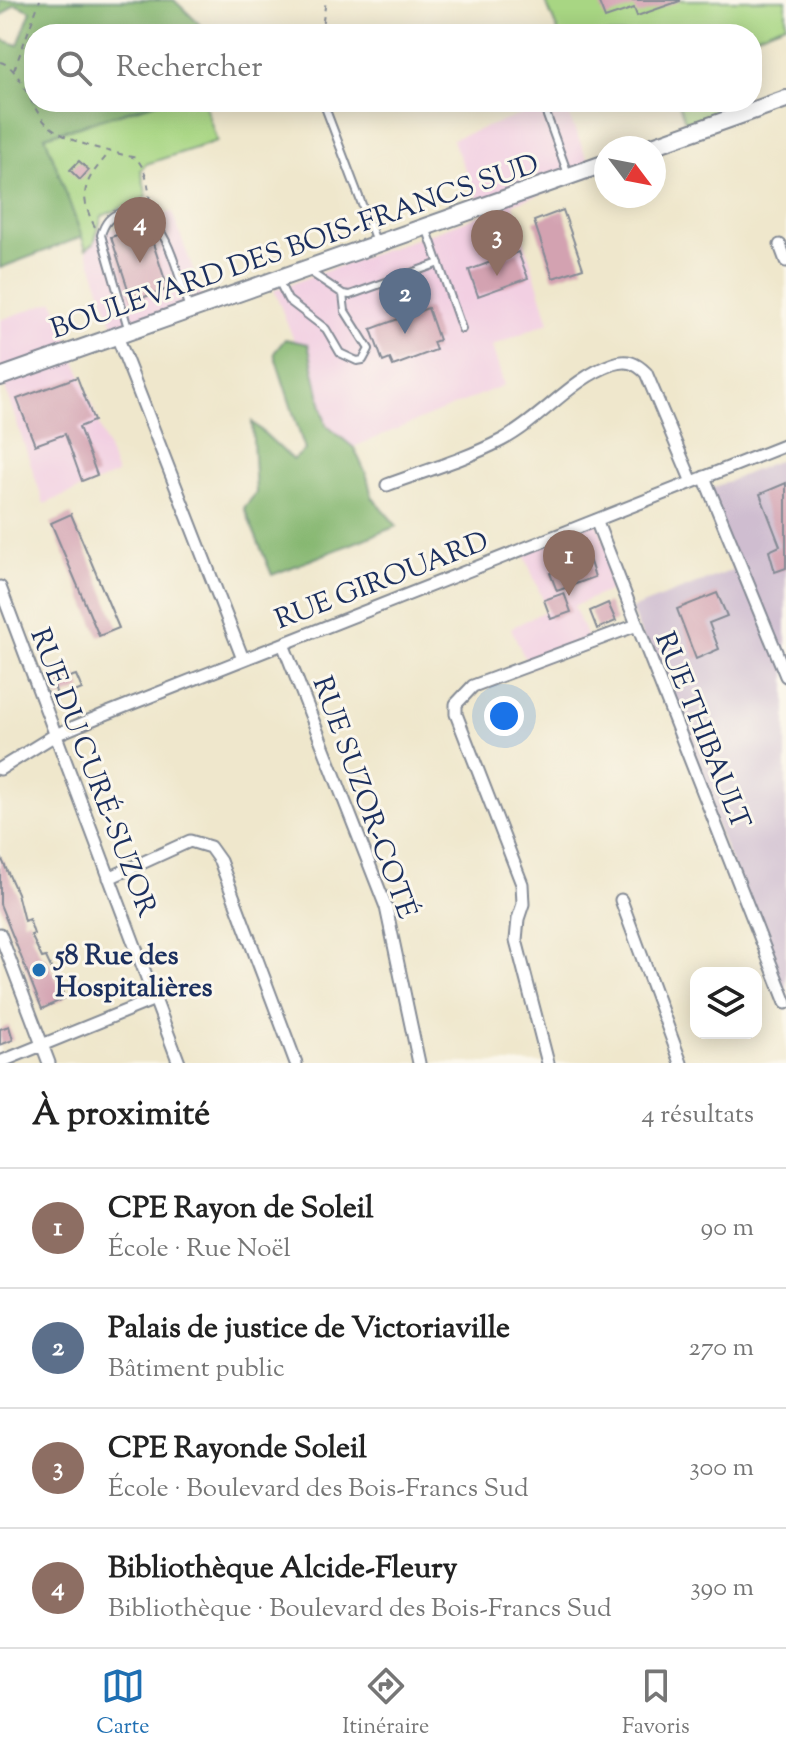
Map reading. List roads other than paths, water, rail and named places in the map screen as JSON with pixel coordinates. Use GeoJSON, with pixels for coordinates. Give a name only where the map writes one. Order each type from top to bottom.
{"type":"FeatureCollection","features":[{"type":"Feature","properties":{"kind":"street"},"geometry":{"type":"LineString","coordinates":[[762,107],[786,99]]}},
{"type":"Feature","properties":{"kind":"street"},"geometry":{"type":"LineString","coordinates":[[666,141],[749,112]]}},
{"type":"Feature","properties":{"kind":"street","name":"BOULEVARD DES BOIS-FRANCS SUD"},"geometry":{"type":"LineString","coordinates":[[0,377],[594,167]]}},
{"type":"Feature","properties":{"kind":"street"},"geometry":{"type":"LineString","coordinates":[[780,245],[786,261]]}},
{"type":"Feature","properties":{"kind":"street"},"geometry":{"type":"LineString","coordinates":[[123,334],[243,659]]}},
{"type":"Feature","properties":{"kind":"street"},"geometry":{"type":"LineString","coordinates":[[387,485],[501,441],[580,381],[613,364],[633,362],[646,373],[698,479],[786,676]]}},
{"type":"Feature","properties":{"kind":"street","name":"RUE GIROUARD"},"geometry":{"type":"LineString","coordinates":[[0,769],[55,735],[786,445]]}},
{"type":"Feature","properties":{"kind":"street","name":"RUE THIBAULT"},"geometry":{"type":"LineString","coordinates":[[596,520],[786,1003]]}},
{"type":"Feature","properties":{"kind":"street","name":"RUE DU CURÉ-SUZOR"},"geometry":{"type":"LineString","coordinates":[[0,587],[179,1063]]}},
{"type":"Feature","properties":{"kind":"street"},"geometry":{"type":"LineString","coordinates":[[548,1063],[516,940],[523,904],[522,884],[456,714],[456,704],[473,686],[637,625]]}},
{"type":"Feature","properties":{"kind":"street","name":"RUE SUZOR-COTÉ"},"geometry":{"type":"LineString","coordinates":[[283,644],[386,907],[419,1063]]}},
{"type":"Feature","properties":{"kind":"street"},"geometry":{"type":"LineString","coordinates":[[109,878],[190,841],[210,847],[220,861],[296,1063]]}},
{"type":"Feature","properties":{"kind":"street"},"geometry":{"type":"LineString","coordinates":[[621,900],[681,1063]]}},
{"type":"Feature","properties":{"kind":"street"},"geometry":{"type":"LineString","coordinates":[[0,934],[49,1063]]}},
{"type":"Feature","properties":{"kind":"street"},"geometry":{"type":"LineString","coordinates":[[0,1062],[155,999]]}},
{"type":"Feature","properties":{"kind":"lane"},"geometry":{"type":"LineString","coordinates":[[327,112],[377,244]]}},
{"type":"Feature","properties":{"kind":"lane"},"geometry":{"type":"LineString","coordinates":[[546,112],[568,176]]}},
{"type":"Feature","properties":{"kind":"lane"},"geometry":{"type":"LineString","coordinates":[[123,334],[101,235],[110,217],[124,212],[150,217],[162,230],[189,310]]}},
{"type":"Feature","properties":{"kind":"lane"},"geometry":{"type":"LineString","coordinates":[[426,226],[462,329]]}},
{"type":"Feature","properties":{"kind":"lane"},"geometry":{"type":"LineString","coordinates":[[305,269],[343,294],[350,295],[439,263]]}},
{"type":"Feature","properties":{"kind":"lane"},"geometry":{"type":"LineString","coordinates":[[277,279],[288,300],[326,329],[340,353],[357,361],[363,360],[369,349],[345,311],[343,294]]}},
{"type":"Feature","properties":{"kind":"place","name":"Bibliothèque Alcide-Fleury"},"geometry":{"type":"Point","coordinates":[140,263]}},
{"type":"Feature","properties":{"kind":"place","name":"CPE Rayonde Soleil"},"geometry":{"type":"Point","coordinates":[497,276]}},
{"type":"Feature","properties":{"kind":"place","name":"Palais de justice de Victoriaville"},"geometry":{"type":"Point","coordinates":[405,334]}},
{"type":"Feature","properties":{"kind":"place","name":"CPE Rayon de Soleil"},"geometry":{"type":"Point","coordinates":[569,596]}},
{"type":"Feature","properties":{"kind":"place","name":"58 Rue des Hospitalières"},"geometry":{"type":"Point","coordinates":[39,970]}}]}
